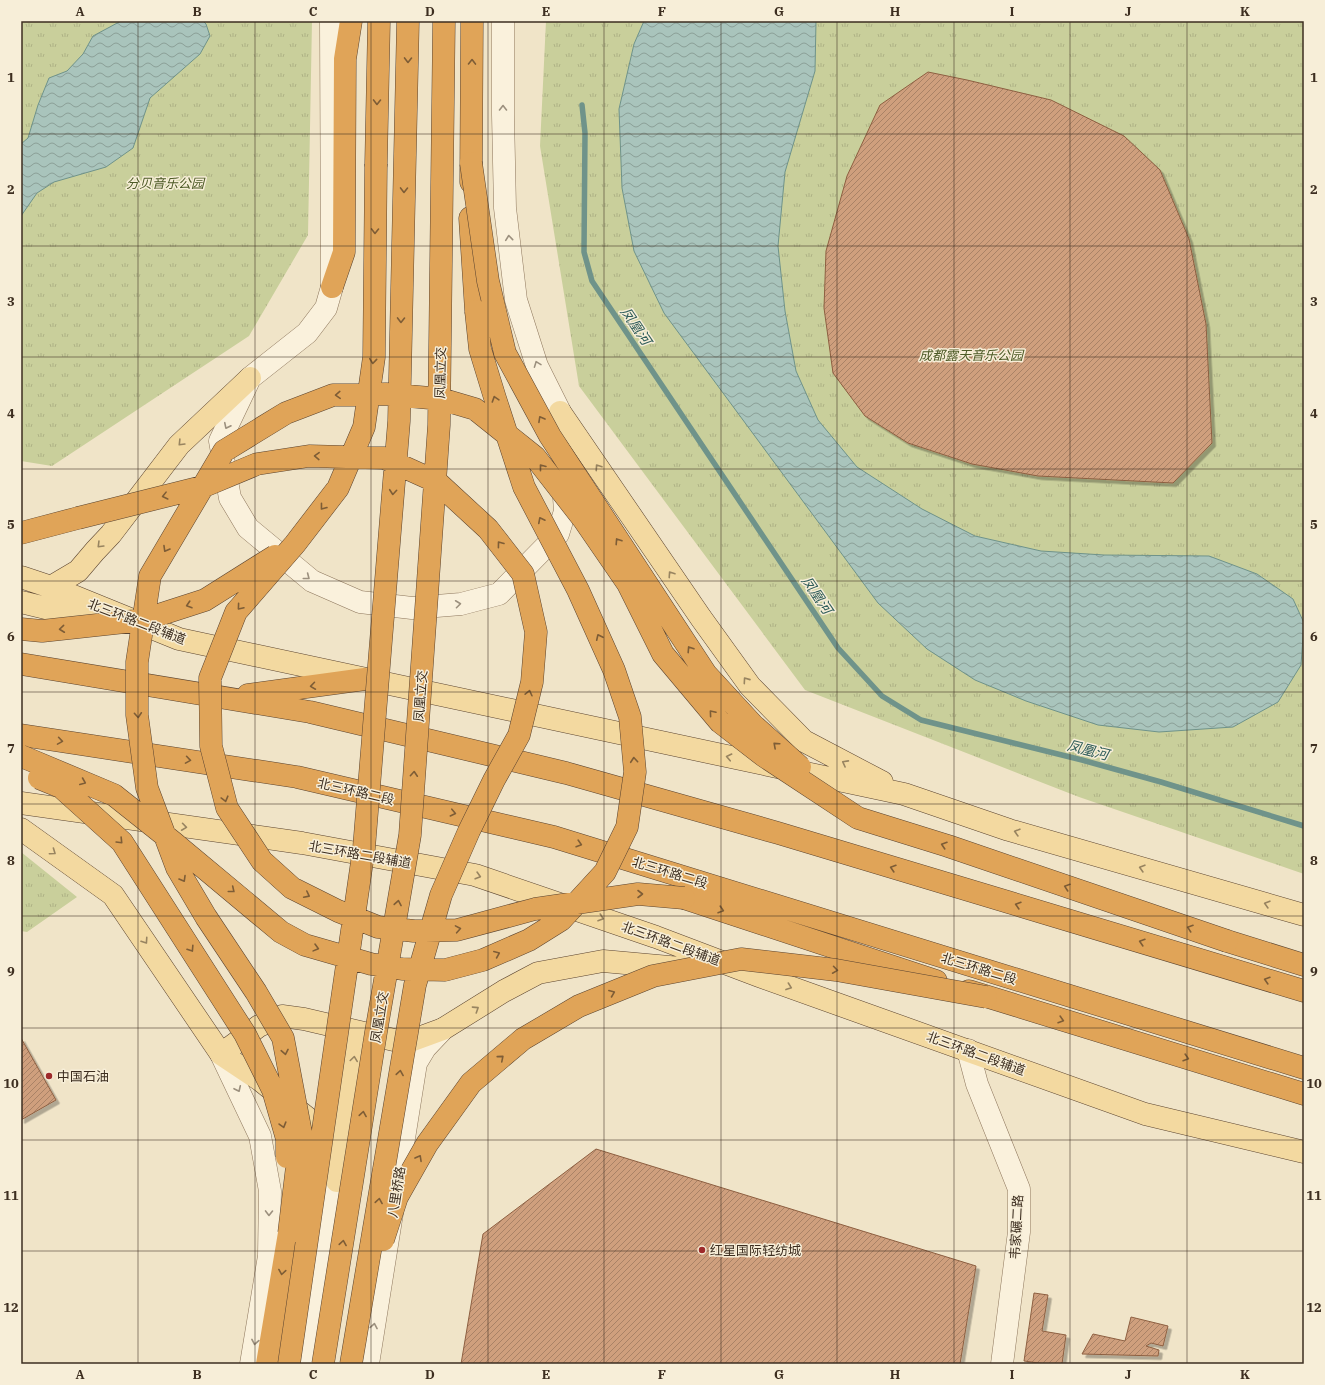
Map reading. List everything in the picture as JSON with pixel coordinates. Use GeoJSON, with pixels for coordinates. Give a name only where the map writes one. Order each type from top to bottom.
{"type":"FeatureCollection","features":[{"type":"Feature","properties":{"kind":"highway"},"geometry":{"type":"LineString","coordinates":[[332,287],[344,252],[345,59],[351,21]]}},
{"type":"Feature","properties":{"kind":"highway"},"geometry":{"type":"LineString","coordinates":[[379,21],[374,357],[364,427],[338,488],[295,544],[236,612],[210,678],[211,746],[227,808],[262,861],[292,888],[338,911],[378,927],[414,931],[457,930],[535,909],[638,894],[684,898],[986,997],[1304,1094]]}},
{"type":"Feature","properties":{"kind":"highway"},"geometry":{"type":"LineString","coordinates":[[289,1364],[364,848],[399,421],[408,21]]}},
{"type":"Feature","properties":{"kind":"highway","name":"凤凰立交"},"geometry":{"type":"LineString","coordinates":[[323,1364],[376,1032],[410,835],[439,425],[444,21]]}},
{"type":"Feature","properties":{"kind":"highway"},"geometry":{"type":"LineString","coordinates":[[21,756],[114,795],[191,856],[281,932],[305,945],[372,964],[402,969],[445,970],[483,960],[529,940],[561,920],[605,872],[627,827],[635,772],[630,717],[614,670],[578,590],[524,487],[480,349],[475,304],[470,215],[472,21]]}},
{"type":"Feature","properties":{"kind":"highway"},"geometry":{"type":"LineString","coordinates":[[471,163],[488,281],[505,353],[550,436],[706,674],[753,725],[858,818]]}},
{"type":"Feature","properties":{"kind":"highway"},"geometry":{"type":"LineString","coordinates":[[267,1364],[289,1233],[300,1134],[283,1038],[256,992],[206,918],[177,868],[147,788],[137,715],[137,662],[150,576],[202,487],[224,451],[286,413],[333,395],[386,394],[441,400],[475,409],[535,457],[584,520],[628,584],[663,654],[720,722],[764,756],[858,818],[948,846],[1304,966]]}},
{"type":"Feature","properties":{"kind":"highway"},"geometry":{"type":"LineString","coordinates":[[21,534],[202,487],[257,464],[309,456],[384,458],[437,482],[488,529],[523,574],[536,632],[532,682],[519,735],[494,780],[441,895],[415,985],[351,1364]]}},
{"type":"Feature","properties":{"kind":"highway"},"geometry":{"type":"LineString","coordinates":[[21,629],[42,631],[143,620],[205,600],[295,544]]}},
{"type":"Feature","properties":{"kind":"highway"},"geometry":{"type":"LineString","coordinates":[[21,664],[310,712],[566,773],[786,836],[1304,991]]}},
{"type":"Feature","properties":{"kind":"highway"},"geometry":{"type":"LineString","coordinates":[[226,698],[365,679]]}},
{"type":"Feature","properties":{"kind":"highway","name":"北三环路二段"},"geometry":{"type":"LineString","coordinates":[[21,735],[297,777],[554,836],[1304,1068]]}},
{"type":"Feature","properties":{"kind":"highway"},"geometry":{"type":"LineString","coordinates":[[21,770],[61,788],[122,842],[245,1034],[273,1090],[287,1139],[289,1233]]}},
{"type":"Feature","properties":{"kind":"highway"},"geometry":{"type":"LineString","coordinates":[[360,1311],[397,1197],[427,1144],[471,1083],[523,1039],[578,1006],[653,976],[741,959],[836,970],[986,997]]}},
{"type":"Feature","properties":{"kind":"main road"},"geometry":{"type":"LineString","coordinates":[[51,587],[78,571],[94,551],[111,534],[178,445],[250,378]]}},
{"type":"Feature","properties":{"kind":"main road"},"geometry":{"type":"LineString","coordinates":[[560,412],[701,618],[750,686],[804,741],[904,794]]}},
{"type":"Feature","properties":{"kind":"main road","name":"北三环路二段辅道"},"geometry":{"type":"LineString","coordinates":[[21,577],[51,587],[179,639],[904,794],[1009,830],[1304,915]]}},
{"type":"Feature","properties":{"kind":"main road"},"geometry":{"type":"LineString","coordinates":[[21,602],[179,639]]}},
{"type":"Feature","properties":{"kind":"main road","name":"北三环路二段辅道"},"geometry":{"type":"LineString","coordinates":[[21,803],[302,843],[475,875],[656,937],[759,976],[1144,1114],[1304,1152]]}},
{"type":"Feature","properties":{"kind":"main road"},"geometry":{"type":"LineString","coordinates":[[21,829],[113,895],[221,1054],[260,1080],[310,1120],[329,1140],[336,1161],[337,1181]]}},
{"type":"Feature","properties":{"kind":"main road"},"geometry":{"type":"LineString","coordinates":[[221,1054],[259,1026],[282,1016],[304,1019],[394,1040],[413,1040],[444,1030],[504,991],[538,973],[603,961],[759,976]]}},
{"type":"Feature","properties":{"kind":"main road"},"geometry":{"type":"LineString","coordinates":[[337,1181],[358,1032]]}},
{"type":"Feature","properties":{"kind":"main road"},"geometry":{"type":"LineString","coordinates":[[1144,1114],[1304,1168]]}},
{"type":"Feature","properties":{"kind":"street"},"geometry":{"type":"LineString","coordinates":[[332,21],[332,287],[326,308],[307,333],[250,378],[220,440],[230,498],[248,528],[312,581],[360,602],[412,608],[461,604],[499,594],[558,534],[565,511],[560,412],[537,366],[516,300],[505,208],[503,21]]}},
{"type":"Feature","properties":{"kind":"street","name":"八里桥路"},"geometry":{"type":"LineString","coordinates":[[368,1364],[416,1063],[425,1048],[444,1030]]}},
{"type":"Feature","properties":{"kind":"street","name":"韦家碾二路"},"geometry":{"type":"LineString","coordinates":[[968,1050],[977,1084],[1019,1189],[1019,1232],[1002,1364]]}},
{"type":"Feature","properties":{"kind":"street"},"geometry":{"type":"LineString","coordinates":[[221,1054],[260,1136],[270,1191],[269,1256],[251,1364]]}},
{"type":"Feature","properties":{"kind":"street"},"geometry":{"type":"LineString","coordinates":[[311,1364],[337,1181]]}},
{"type":"Feature","properties":{"kind":"green space","name":"分贝音乐公园"},"geometry":{"type":"Polygon","coordinates":[[[21,21],[312,21],[308,235],[249,336],[52,466],[21,461],[21,21]]]}},
{"type":"Feature","properties":{"kind":"green space","name":"成都露天音乐公园"},"geometry":{"type":"Polygon","coordinates":[[[546,21],[1304,21],[1304,874],[1079,797],[805,690],[579,386],[540,146],[546,21]]]}},
{"type":"Feature","properties":{"kind":"green space"},"geometry":{"type":"Polygon","coordinates":[[[21,852],[77,897],[27,932],[21,931],[21,852]]]}},
{"type":"Feature","properties":{"kind":"water"},"geometry":{"type":"Polygon","coordinates":[[[121,21],[203,21],[206,24],[210,36],[200,54],[150,98],[133,148],[106,167],[54,182],[37,193],[21,216],[21,144],[28,138],[38,105],[49,78],[67,71],[83,54],[93,36],[121,21]]]}},
{"type":"Feature","properties":{"kind":"water"},"geometry":{"type":"Polygon","coordinates":[[[644,21],[816,21],[815,71],[785,172],[778,246],[785,311],[796,371],[818,420],[857,467],[922,509],[975,536],[1041,551],[1104,555],[1209,556],[1257,574],[1293,599],[1304,623],[1301,665],[1278,702],[1233,727],[1159,732],[1098,725],[1026,701],[975,680],[927,649],[878,603],[664,313],[634,251],[622,188],[619,109],[634,44],[644,21]]]}},
{"type":"Feature","properties":{"kind":"building"},"geometry":{"type":"Polygon","coordinates":[[[928,72],[1051,100],[1124,136],[1160,170],[1189,239],[1206,324],[1212,443],[1173,483],[1038,476],[972,464],[908,443],[865,416],[833,373],[824,308],[826,251],[847,176],[880,105],[928,72]]]}},
{"type":"Feature","properties":{"kind":"building"},"geometry":{"type":"Polygon","coordinates":[[[21,1038],[56,1100],[21,1120],[21,1038]]]}},
{"type":"Feature","properties":{"kind":"building","name":"红星国际轻纺城"},"geometry":{"type":"Polygon","coordinates":[[[596,1149],[976,1266],[960,1364],[461,1364],[483,1234],[596,1149]]]}},
{"type":"Feature","properties":{"kind":"building"},"geometry":{"type":"Polygon","coordinates":[[[1034,1293],[1048,1295],[1042,1331],[1066,1335],[1062,1364],[1046,1364],[1024,1361],[1034,1293]]]}},
{"type":"Feature","properties":{"kind":"building"},"geometry":{"type":"Polygon","coordinates":[[[1131,1317],[1168,1326],[1163,1346],[1151,1343],[1146,1346],[1159,1350],[1158,1356],[1082,1354],[1093,1334],[1125,1341],[1131,1317]]]}},
{"type":"Feature","properties":{"kind":"waterway","name":"凤凰河"},"geometry":{"type":"LineString","coordinates":[[582,105],[585,133],[584,252],[592,281],[838,648],[882,696],[921,720],[1082,760],[1161,782],[1304,826]]}},
{"type":"Feature","properties":{"kind":"place","name":"中国石油"},"geometry":{"type":"Point","coordinates":[49,1076]}},
{"type":"Feature","properties":{"kind":"place","name":"红星国际轻纺城"},"geometry":{"type":"Point","coordinates":[702,1250]}}]}
